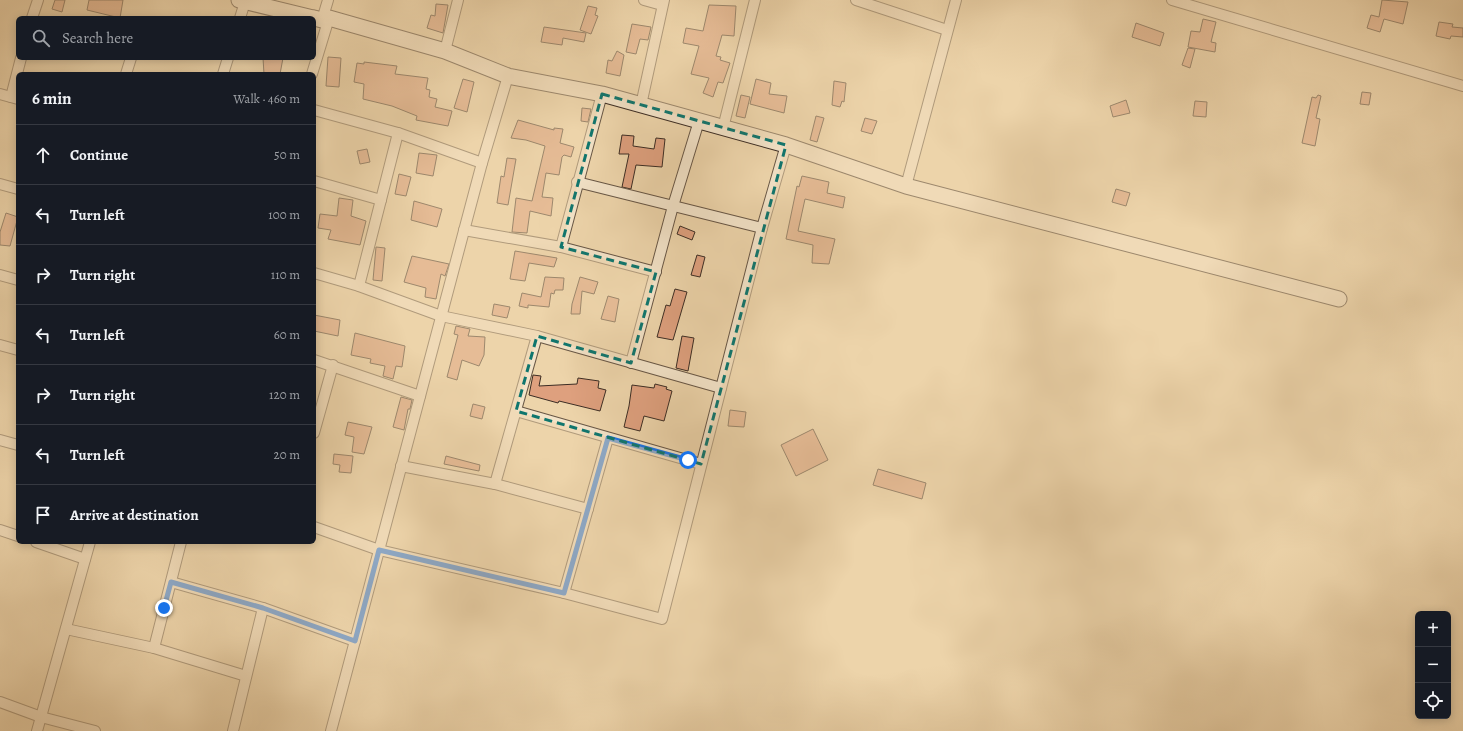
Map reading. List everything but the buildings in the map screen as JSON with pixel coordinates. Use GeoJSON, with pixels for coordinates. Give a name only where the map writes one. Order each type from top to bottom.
{"type":"FeatureCollection","features":[{"type":"Feature","properties":{"kind":"street"},"geometry":{"type":"LineString","coordinates":[[33,16],[38,0]]}},
{"type":"Feature","properties":{"kind":"street"},"geometry":{"type":"LineString","coordinates":[[316,43],[319,19],[328,0]]}},
{"type":"Feature","properties":{"kind":"street"},"geometry":{"type":"LineString","coordinates":[[445,51],[458,0]]}},
{"type":"Feature","properties":{"kind":"street"},"geometry":{"type":"LineString","coordinates":[[641,105],[663,3],[644,0]]}},
{"type":"Feature","properties":{"kind":"street"},"geometry":{"type":"LineString","coordinates":[[723,128],[755,0]]}},
{"type":"Feature","properties":{"kind":"street"},"geometry":{"type":"LineString","coordinates":[[856,0],[947,30]]}},
{"type":"Feature","properties":{"kind":"street"},"geometry":{"type":"LineString","coordinates":[[906,186],[956,0]]}},
{"type":"Feature","properties":{"kind":"street"},"geometry":{"type":"LineString","coordinates":[[1172,0],[1200,4],[1463,86]]}},
{"type":"Feature","properties":{"kind":"street"},"geometry":{"type":"LineString","coordinates":[[240,16],[242,1],[306,16]]}},
{"type":"Feature","properties":{"kind":"street"},"geometry":{"type":"LineString","coordinates":[[319,19],[445,51],[508,76],[602,94],[699,121],[786,146],[906,186],[1339,300]]}},
{"type":"Feature","properties":{"kind":"street"},"geometry":{"type":"LineString","coordinates":[[19,72],[21,60]]}},
{"type":"Feature","properties":{"kind":"street"},"geometry":{"type":"LineString","coordinates":[[127,72],[131,60]]}},
{"type":"Feature","properties":{"kind":"street"},"geometry":{"type":"LineString","coordinates":[[224,72],[228,60]]}},
{"type":"Feature","properties":{"kind":"street"},"geometry":{"type":"LineString","coordinates":[[312,72],[314,60]]}},
{"type":"Feature","properties":{"kind":"street"},"geometry":{"type":"LineString","coordinates":[[331,731],[482,163],[508,76]]}},
{"type":"Feature","properties":{"kind":"street"},"geometry":{"type":"LineString","coordinates":[[0,94],[14,98],[16,87]]}},
{"type":"Feature","properties":{"kind":"street"},"geometry":{"type":"LineString","coordinates":[[561,247],[577,182],[602,94]]}},
{"type":"Feature","properties":{"kind":"street"},"geometry":{"type":"LineString","coordinates":[[316,111],[398,133],[482,163]]}},
{"type":"Feature","properties":{"kind":"street"},"geometry":{"type":"LineString","coordinates":[[631,363],[673,206],[699,121]]}},
{"type":"Feature","properties":{"kind":"street"},"geometry":{"type":"LineString","coordinates":[[359,286],[398,133]]}},
{"type":"Feature","properties":{"kind":"street"},"geometry":{"type":"LineString","coordinates":[[316,528],[379,550],[564,593],[662,619],[762,228],[786,146]]}},
{"type":"Feature","properties":{"kind":"street"},"geometry":{"type":"LineString","coordinates":[[316,182],[381,200]]}},
{"type":"Feature","properties":{"kind":"street"},"geometry":{"type":"LineString","coordinates":[[577,182],[762,228]]}},
{"type":"Feature","properties":{"kind":"street"},"geometry":{"type":"LineString","coordinates":[[0,184],[16,188]]}},
{"type":"Feature","properties":{"kind":"street"},"geometry":{"type":"LineString","coordinates":[[464,230],[561,247],[656,272]]}},
{"type":"Feature","properties":{"kind":"street"},"geometry":{"type":"LineString","coordinates":[[316,274],[359,286],[441,316],[537,336],[721,388]]}},
{"type":"Feature","properties":{"kind":"street"},"geometry":{"type":"LineString","coordinates":[[0,275],[16,279]]}},
{"type":"Feature","properties":{"kind":"street"},"geometry":{"type":"LineString","coordinates":[[495,484],[537,336]]}},
{"type":"Feature","properties":{"kind":"street"},"geometry":{"type":"LineString","coordinates":[[0,345],[16,349]]}},
{"type":"Feature","properties":{"kind":"street"},"geometry":{"type":"LineString","coordinates":[[316,361],[333,365],[420,396]]}},
{"type":"Feature","properties":{"kind":"street"},"geometry":{"type":"LineString","coordinates":[[316,426],[333,365]]}},
{"type":"Feature","properties":{"kind":"street"},"geometry":{"type":"LineString","coordinates":[[516,411],[701,464]]}},
{"type":"Feature","properties":{"kind":"street"},"geometry":{"type":"LineString","coordinates":[[564,593],[608,438]]}},
{"type":"Feature","properties":{"kind":"street"},"geometry":{"type":"LineString","coordinates":[[0,440],[16,444]]}},
{"type":"Feature","properties":{"kind":"street"},"geometry":{"type":"LineString","coordinates":[[401,466],[495,484],[588,509]]}},
{"type":"Feature","properties":{"kind":"street"},"geometry":{"type":"LineString","coordinates":[[0,530],[16,535]]}},
{"type":"Feature","properties":{"kind":"street"},"geometry":{"type":"LineString","coordinates":[[42,544],[86,559]]}},
{"type":"Feature","properties":{"kind":"street"},"geometry":{"type":"LineString","coordinates":[[37,731],[90,544]]}},
{"type":"Feature","properties":{"kind":"street"},"geometry":{"type":"LineString","coordinates":[[154,648],[180,544]]}},
{"type":"Feature","properties":{"kind":"street"},"geometry":{"type":"LineString","coordinates":[[171,582],[263,608],[355,641]]}},
{"type":"Feature","properties":{"kind":"street"},"geometry":{"type":"LineString","coordinates":[[233,731],[263,608]]}},
{"type":"Feature","properties":{"kind":"street"},"geometry":{"type":"LineString","coordinates":[[66,629],[154,648],[246,676]]}},
{"type":"Feature","properties":{"kind":"street"},"geometry":{"type":"LineString","coordinates":[[0,702],[41,717],[95,731]]}},
{"type":"Feature","properties":{"kind":"highlighted area"},"geometry":{"type":"Polygon","coordinates":[[[602,94],[786,145],[701,464],[516,411],[537,336],[631,363],[656,272],[561,247],[602,94]]]}},
{"type":"Feature","properties":{"kind":"route"},"geometry":{"type":"LineString","coordinates":[[164,608],[171,582],[263,608],[355,641],[379,550],[564,593],[608,438],[688,460]]}}]}
